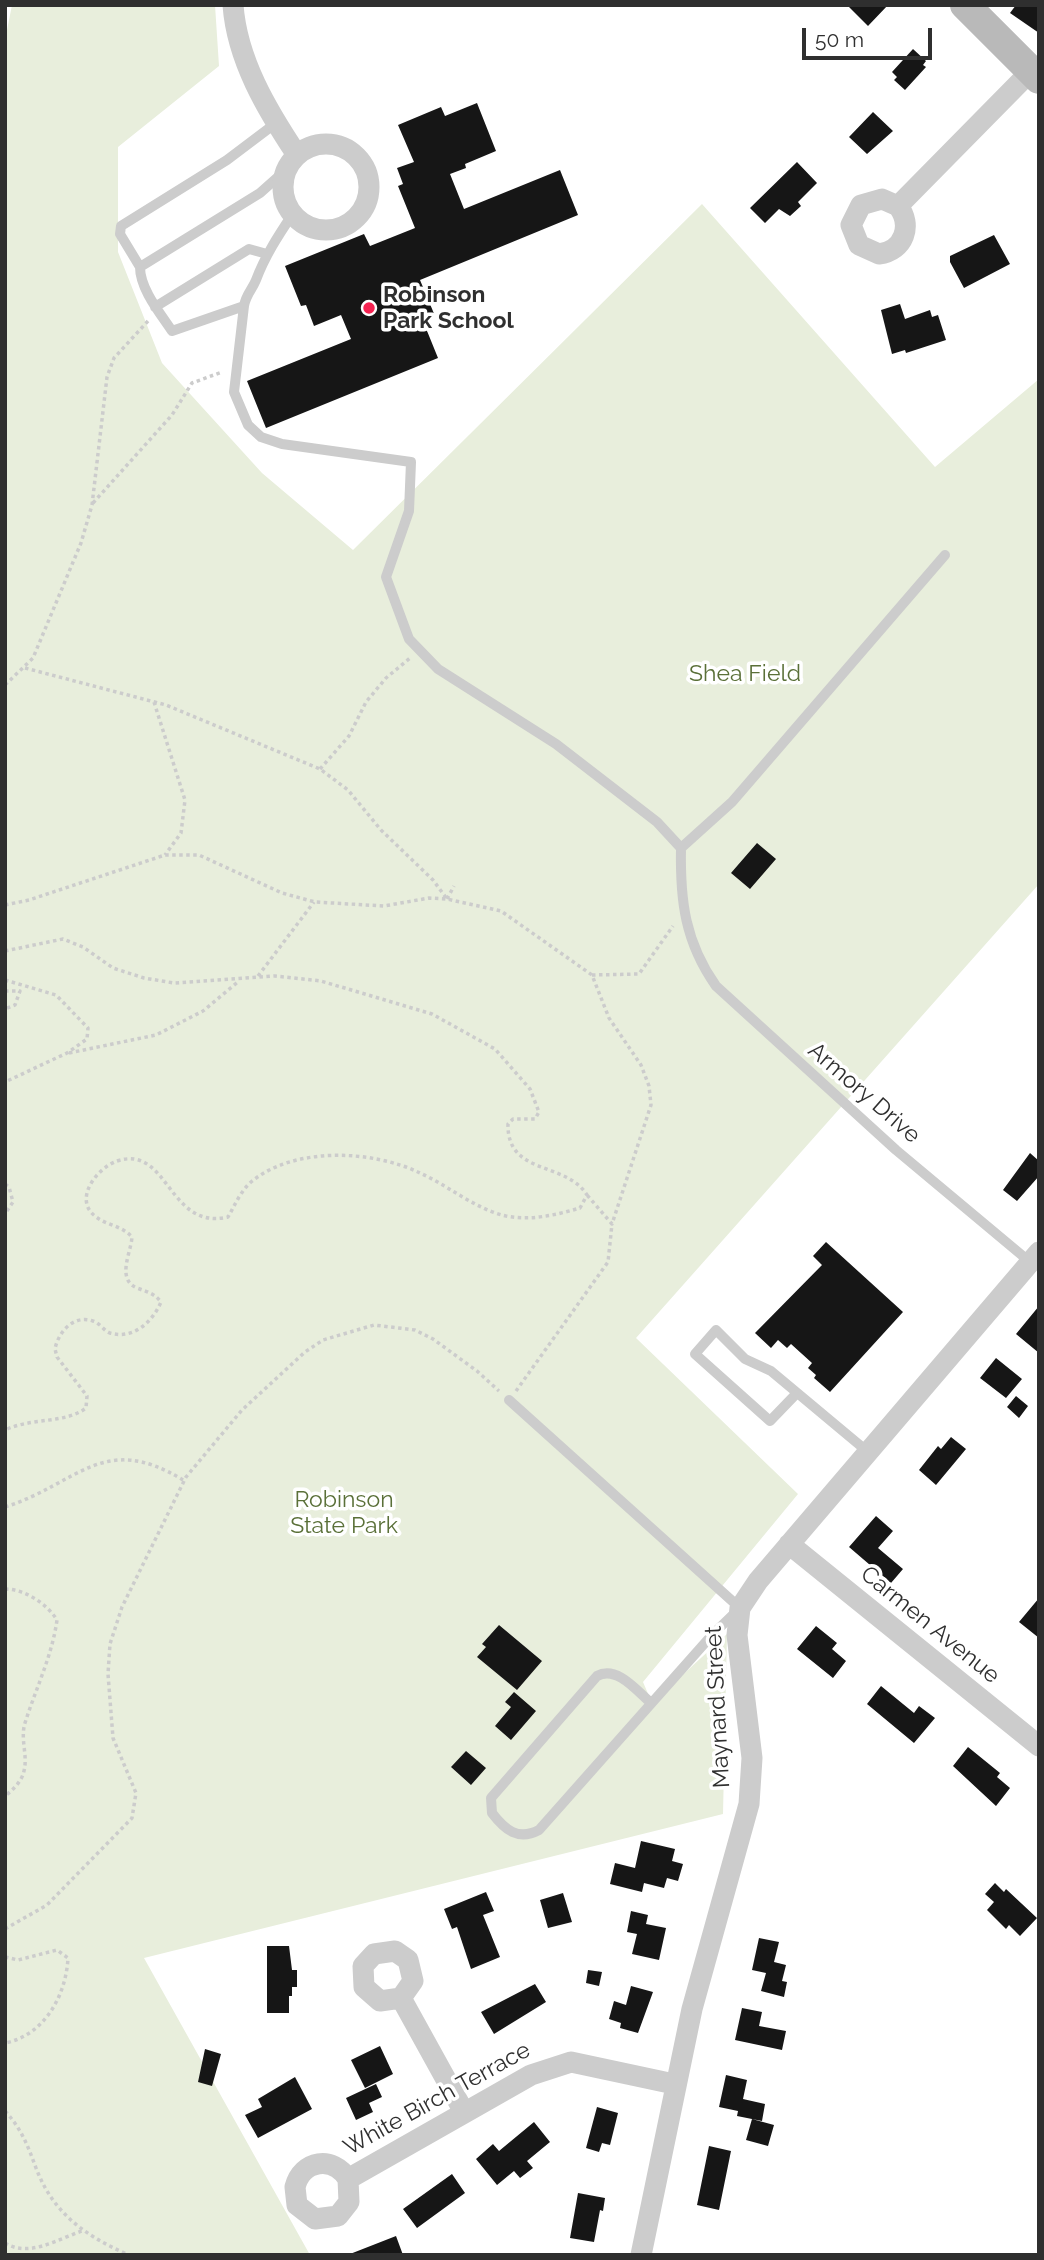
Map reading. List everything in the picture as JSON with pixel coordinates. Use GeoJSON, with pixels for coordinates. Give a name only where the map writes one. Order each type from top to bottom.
{"type":"FeatureCollection","features":[{"type":"Feature","properties":{"kind":"main road"},"geometry":{"type":"LineString","coordinates":[[965,5],[1035,75]]}},
{"type":"Feature","properties":{"kind":"street"},"geometry":{"type":"LineString","coordinates":[[233,5],[236,29],[255,85],[276,123],[292,162],[284,195],[292,215],[310,228],[336,230],[359,216],[369,193],[365,167],[347,149],[321,144],[292,162]]}},
{"type":"Feature","properties":{"kind":"street"},"geometry":{"type":"LineString","coordinates":[[898,206],[1035,75]]}},
{"type":"Feature","properties":{"kind":"street","name":"Maynard Street"},"geometry":{"type":"LineString","coordinates":[[641,2255],[674,2084],[749,1804],[752,1758],[737,1634],[740,1608],[752,1588],[1035,1257]]}},
{"type":"Feature","properties":{"kind":"street","name":"Carmen Avenue"},"geometry":{"type":"LineString","coordinates":[[789,1544],[1039,1746]]}},
{"type":"Feature","properties":{"kind":"street"},"geometry":{"type":"LineString","coordinates":[[401,1998],[464,2112]]}},
{"type":"Feature","properties":{"kind":"street","name":"White Birch Terrace"},"geometry":{"type":"LineString","coordinates":[[348,2179],[531,2075],[557,2064],[584,2064],[674,2084]]}},
{"type":"Feature","properties":{"kind":"lane"},"geometry":{"type":"LineString","coordinates":[[244,306],[172,331],[155,307],[140,275],[140,267],[120,234],[121,226],[227,160],[276,123]]}},
{"type":"Feature","properties":{"kind":"lane"},"geometry":{"type":"LineString","coordinates":[[140,267],[260,193],[292,162]]}},
{"type":"Feature","properties":{"kind":"lane"},"geometry":{"type":"LineString","coordinates":[[292,215],[267,254],[254,284],[245,295],[234,392],[248,425],[261,437],[282,444],[411,462],[410,511],[386,577],[409,639],[438,669],[556,744],[657,822],[681,848],[732,802],[945,555]]}},
{"type":"Feature","properties":{"kind":"lane"},"geometry":{"type":"LineString","coordinates":[[155,307],[249,249],[267,254]]}},
{"type":"Feature","properties":{"kind":"lane","name":"Armory Drive"},"geometry":{"type":"LineString","coordinates":[[681,848],[680,898],[699,962],[725,995],[896,1150],[1035,1257]]}},
{"type":"Feature","properties":{"kind":"lane"},"geometry":{"type":"LineString","coordinates":[[797,1392],[770,1421],[695,1354],[716,1329],[745,1359],[771,1371],[797,1392],[868,1452]]}},
{"type":"Feature","properties":{"kind":"lane"},"geometry":{"type":"LineString","coordinates":[[509,1400],[740,1608],[651,1703],[539,1830],[521,1837],[512,1833],[492,1813],[491,1798],[597,1676],[604,1673],[617,1674],[651,1703]]}},
{"type":"Feature","properties":{"kind":"path"},"geometry":{"type":"LineString","coordinates":[[5,685],[25,668],[51,620],[81,543],[92,505],[107,377],[114,358],[147,322],[155,307]]}},
{"type":"Feature","properties":{"kind":"path"},"geometry":{"type":"LineString","coordinates":[[92,505],[172,415],[192,383],[237,367]]}},
{"type":"Feature","properties":{"kind":"path"},"geometry":{"type":"LineString","coordinates":[[320,769],[349,736],[366,702],[386,678],[420,650]]}},
{"type":"Feature","properties":{"kind":"path"},"geometry":{"type":"LineString","coordinates":[[25,668],[154,701],[320,769],[348,790],[381,830],[433,880],[447,899]]}},
{"type":"Feature","properties":{"kind":"path"},"geometry":{"type":"LineString","coordinates":[[154,701],[185,800],[181,834],[165,855]]}},
{"type":"Feature","properties":{"kind":"path"},"geometry":{"type":"LineString","coordinates":[[5,905],[29,900],[165,855],[199,855],[282,893],[314,902],[384,906],[429,898],[447,899],[501,911],[592,975],[609,1018],[641,1065],[649,1086],[651,1105],[611,1224],[608,1262],[509,1400],[478,1371],[433,1339],[415,1331],[374,1325],[323,1340],[305,1352],[242,1410],[184,1480],[121,1607],[110,1644],[108,1674],[113,1738],[136,1793],[132,1818],[47,1905],[5,1929]]}},
{"type":"Feature","properties":{"kind":"path"},"geometry":{"type":"LineString","coordinates":[[447,899],[454,886]]}},
{"type":"Feature","properties":{"kind":"path"},"geometry":{"type":"LineString","coordinates":[[258,976],[314,902]]}},
{"type":"Feature","properties":{"kind":"path"},"geometry":{"type":"LineString","coordinates":[[592,975],[639,974],[684,909]]}},
{"type":"Feature","properties":{"kind":"path"},"geometry":{"type":"LineString","coordinates":[[5,951],[63,939],[83,947],[113,968],[144,978],[174,983],[258,976],[321,982],[432,1014],[471,1034],[502,1057],[537,1102],[539,1112],[535,1119],[513,1119],[508,1124],[513,1149],[530,1163],[571,1176],[611,1224]]}},
{"type":"Feature","properties":{"kind":"path"},"geometry":{"type":"LineString","coordinates":[[67,1053],[156,1035],[203,1011],[240,979]]}},
{"type":"Feature","properties":{"kind":"path"},"geometry":{"type":"LineString","coordinates":[[5,980],[56,995],[88,1028],[86,1039],[67,1053],[5,1082]]}},
{"type":"Feature","properties":{"kind":"path"},"geometry":{"type":"LineString","coordinates":[[5,991],[20,991],[15,1005],[5,1010]]}},
{"type":"Feature","properties":{"kind":"path"},"geometry":{"type":"LineString","coordinates":[[5,1430],[30,1420],[66,1419],[86,1408],[88,1396],[57,1357],[55,1349],[64,1328],[80,1320],[94,1321],[108,1333],[121,1334],[138,1330],[155,1316],[161,1302],[155,1294],[132,1286],[126,1277],[126,1259],[132,1237],[124,1227],[94,1216],[88,1206],[88,1188],[97,1173],[117,1161],[137,1161],[158,1172],[182,1206],[198,1217],[216,1220],[228,1217],[240,1194],[253,1181],[304,1159],[331,1157],[386,1160],[419,1172],[481,1206],[506,1216],[531,1217],[580,1208],[587,1195]]}},
{"type":"Feature","properties":{"kind":"path"},"geometry":{"type":"LineString","coordinates":[[5,1184],[9,1186],[13,1202],[5,1213]]}},
{"type":"Feature","properties":{"kind":"path"},"geometry":{"type":"LineString","coordinates":[[5,1507],[43,1492],[103,1460],[134,1459],[164,1468],[184,1480]]}},
{"type":"Feature","properties":{"kind":"path"},"geometry":{"type":"LineString","coordinates":[[5,1589],[15,1589],[49,1608],[57,1620],[39,1690],[25,1723],[22,1740],[24,1771],[18,1784],[5,1796]]}},
{"type":"Feature","properties":{"kind":"path"},"geometry":{"type":"LineString","coordinates":[[5,1957],[18,1959],[57,1951],[68,1958],[60,1999],[48,2016],[30,2031],[5,2043]]}},
{"type":"Feature","properties":{"kind":"path"},"geometry":{"type":"LineString","coordinates":[[5,2111],[24,2136],[49,2197],[82,2231],[128,2255]]}},
{"type":"Feature","properties":{"kind":"path"},"geometry":{"type":"LineString","coordinates":[[5,2243],[17,2249],[33,2247],[82,2231]]}},
{"type":"Feature","properties":{"kind":"green space","name":"Robinson State Park"},"geometry":{"type":"Polygon","coordinates":[[[12,5],[215,5],[219,66],[118,147],[118,252],[162,363],[262,473],[353,550],[702,204],[935,467],[1039,379],[1039,884],[636,1338],[798,1494],[643,1682],[652,1703],[727,1634],[723,1814],[144,1958],[310,2255],[5,2255],[5,40],[12,5]]]}},
{"type":"Feature","properties":{"kind":"building"},"geometry":{"type":"Polygon","coordinates":[[[847,5],[888,5],[868,26],[847,5]]]}},
{"type":"Feature","properties":{"kind":"building"},"geometry":{"type":"Polygon","coordinates":[[[1016,5],[1039,5],[1039,33],[1010,13],[1016,5]]]}},
{"type":"Feature","properties":{"kind":"building"},"geometry":{"type":"Polygon","coordinates":[[[913,49],[926,61],[923,65],[926,67],[905,90],[894,80],[897,77],[892,72],[913,49]]]}},
{"type":"Feature","properties":{"kind":"building"},"geometry":{"type":"Polygon","coordinates":[[[477,103],[496,151],[465,164],[466,168],[450,174],[464,209],[560,170],[578,215],[420,280],[435,316],[423,321],[438,358],[266,428],[247,381],[351,339],[341,315],[314,326],[306,305],[301,306],[285,266],[364,234],[370,246],[415,228],[398,186],[403,184],[397,168],[414,162],[398,125],[441,107],[445,116],[477,103]]]}},
{"type":"Feature","properties":{"kind":"building"},"geometry":{"type":"Polygon","coordinates":[[[873,112],[893,131],[867,154],[849,137],[873,112]]]}},
{"type":"Feature","properties":{"kind":"building"},"geometry":{"type":"Polygon","coordinates":[[[797,162],[817,183],[798,202],[801,206],[790,216],[779,209],[765,223],[750,208],[797,162]]]}},
{"type":"Feature","properties":{"kind":"building"},"geometry":{"type":"Polygon","coordinates":[[[994,235],[1010,264],[964,288],[950,262],[950,256],[994,235]]]}},
{"type":"Feature","properties":{"kind":"building"},"geometry":{"type":"Polygon","coordinates":[[[900,304],[905,319],[930,310],[932,317],[938,315],[946,340],[906,353],[905,350],[892,354],[881,310],[900,304]]]}},
{"type":"Feature","properties":{"kind":"building"},"geometry":{"type":"Polygon","coordinates":[[[757,843],[776,859],[750,889],[731,873],[757,843]]]}},
{"type":"Feature","properties":{"kind":"building"},"geometry":{"type":"Polygon","coordinates":[[[1030,1153],[1039,1161],[1039,1176],[1017,1201],[1003,1190],[1030,1153]]]}},
{"type":"Feature","properties":{"kind":"building"},"geometry":{"type":"Polygon","coordinates":[[[826,1242],[903,1312],[830,1392],[814,1378],[816,1375],[808,1368],[812,1363],[791,1344],[787,1348],[778,1340],[771,1348],[755,1333],[822,1265],[813,1256],[826,1242]]]}},
{"type":"Feature","properties":{"kind":"building"},"geometry":{"type":"Polygon","coordinates":[[[1039,1306],[1039,1353],[1016,1334],[1039,1306]]]}},
{"type":"Feature","properties":{"kind":"building"},"geometry":{"type":"Polygon","coordinates":[[[996,1358],[1022,1379],[1006,1398],[980,1378],[996,1358]]]}},
{"type":"Feature","properties":{"kind":"building"},"geometry":{"type":"Polygon","coordinates":[[[1016,1396],[1028,1406],[1019,1418],[1007,1407],[1016,1396]]]}},
{"type":"Feature","properties":{"kind":"building"},"geometry":{"type":"Polygon","coordinates":[[[951,1437],[966,1449],[936,1485],[919,1470],[938,1446],[941,1449],[951,1437]]]}},
{"type":"Feature","properties":{"kind":"building"},"geometry":{"type":"Polygon","coordinates":[[[876,1516],[893,1531],[878,1548],[903,1569],[891,1583],[849,1547],[876,1516]]]}},
{"type":"Feature","properties":{"kind":"building"},"geometry":{"type":"Polygon","coordinates":[[[1039,1598],[1039,1638],[1019,1622],[1039,1598]]]}},
{"type":"Feature","properties":{"kind":"building"},"geometry":{"type":"Polygon","coordinates":[[[499,1625],[542,1661],[517,1690],[477,1657],[486,1647],[482,1644],[499,1625]]]}},
{"type":"Feature","properties":{"kind":"building"},"geometry":{"type":"Polygon","coordinates":[[[816,1626],[837,1643],[832,1649],[846,1661],[833,1678],[797,1649],[816,1626]]]}},
{"type":"Feature","properties":{"kind":"building"},"geometry":{"type":"Polygon","coordinates":[[[881,1686],[914,1713],[919,1706],[935,1718],[914,1743],[867,1704],[881,1686]]]}},
{"type":"Feature","properties":{"kind":"building"},"geometry":{"type":"Polygon","coordinates":[[[514,1692],[536,1711],[511,1740],[495,1726],[511,1707],[505,1702],[514,1692]]]}},
{"type":"Feature","properties":{"kind":"building"},"geometry":{"type":"Polygon","coordinates":[[[968,1747],[1000,1773],[997,1777],[1010,1788],[996,1806],[953,1766],[968,1747]]]}},
{"type":"Feature","properties":{"kind":"building"},"geometry":{"type":"Polygon","coordinates":[[[466,1751],[486,1768],[471,1785],[451,1767],[466,1751]]]}},
{"type":"Feature","properties":{"kind":"building"},"geometry":{"type":"Polygon","coordinates":[[[641,1841],[675,1849],[672,1861],[683,1864],[678,1881],[667,1878],[664,1888],[644,1883],[642,1892],[610,1884],[615,1863],[635,1868],[641,1841]]]}},
{"type":"Feature","properties":{"kind":"building"},"geometry":{"type":"Polygon","coordinates":[[[995,1883],[1004,1892],[1006,1889],[1037,1918],[1020,1936],[1009,1925],[1006,1929],[987,1910],[994,1902],[985,1894],[995,1883]]]}},
{"type":"Feature","properties":{"kind":"building"},"geometry":{"type":"Polygon","coordinates":[[[486,1892],[494,1911],[483,1915],[500,1957],[471,1969],[457,1927],[452,1929],[444,1909],[486,1892]]]}},
{"type":"Feature","properties":{"kind":"building"},"geometry":{"type":"Polygon","coordinates":[[[563,1893],[572,1922],[548,1928],[540,1900],[563,1893]]]}},
{"type":"Feature","properties":{"kind":"building"},"geometry":{"type":"Polygon","coordinates":[[[631,1911],[648,1915],[646,1924],[666,1928],[659,1960],[632,1954],[637,1934],[627,1932],[631,1911]]]}},
{"type":"Feature","properties":{"kind":"building"},"geometry":{"type":"Polygon","coordinates":[[[759,1938],[779,1942],[774,1962],[786,1965],[782,1981],[787,1982],[784,1997],[761,1991],[766,1973],[752,1970],[759,1938]]]}},
{"type":"Feature","properties":{"kind":"building"},"geometry":{"type":"Polygon","coordinates":[[[267,1946],[289,1946],[292,1970],[297,1970],[297,1987],[292,1987],[292,1996],[289,1996],[289,2013],[267,2013],[267,1946]]]}},
{"type":"Feature","properties":{"kind":"building"},"geometry":{"type":"Polygon","coordinates":[[[588,1970],[602,1972],[599,1986],[586,1983],[588,1970]]]}},
{"type":"Feature","properties":{"kind":"building"},"geometry":{"type":"Polygon","coordinates":[[[535,1984],[546,2002],[494,2034],[481,2012],[535,1984]]]}},
{"type":"Feature","properties":{"kind":"building"},"geometry":{"type":"Polygon","coordinates":[[[631,1986],[653,1992],[638,2033],[620,2028],[621,2023],[609,2019],[614,2001],[626,2005],[631,1986]]]}},
{"type":"Feature","properties":{"kind":"building"},"geometry":{"type":"Polygon","coordinates":[[[742,2008],[762,2012],[759,2026],[786,2031],[782,2050],[735,2040],[742,2008]]]}},
{"type":"Feature","properties":{"kind":"building"},"geometry":{"type":"Polygon","coordinates":[[[380,2046],[393,2074],[365,2088],[351,2060],[380,2046]]]}},
{"type":"Feature","properties":{"kind":"building"},"geometry":{"type":"Polygon","coordinates":[[[205,2049],[221,2054],[212,2086],[198,2082],[205,2049]]]}},
{"type":"Feature","properties":{"kind":"building"},"geometry":{"type":"Polygon","coordinates":[[[726,2075],[747,2080],[743,2099],[765,2104],[762,2121],[737,2116],[738,2111],[719,2107],[726,2075]]]}},
{"type":"Feature","properties":{"kind":"building"},"geometry":{"type":"Polygon","coordinates":[[[295,2077],[312,2109],[258,2138],[245,2115],[262,2107],[258,2099],[295,2077]]]}},
{"type":"Feature","properties":{"kind":"building"},"geometry":{"type":"Polygon","coordinates":[[[376,2084],[382,2097],[369,2103],[373,2112],[356,2120],[346,2098],[376,2084]]]}},
{"type":"Feature","properties":{"kind":"building"},"geometry":{"type":"Polygon","coordinates":[[[597,2107],[618,2113],[610,2145],[602,2143],[599,2152],[586,2148],[597,2107]]]}},
{"type":"Feature","properties":{"kind":"building"},"geometry":{"type":"Polygon","coordinates":[[[752,2119],[774,2125],[768,2146],[746,2140],[752,2119]]]}},
{"type":"Feature","properties":{"kind":"building"},"geometry":{"type":"Polygon","coordinates":[[[534,2122],[550,2142],[527,2161],[533,2168],[520,2178],[514,2171],[497,2185],[476,2159],[493,2144],[499,2151],[534,2122]]]}},
{"type":"Feature","properties":{"kind":"building"},"geometry":{"type":"Polygon","coordinates":[[[709,2146],[731,2151],[719,2210],[697,2205],[709,2146]]]}},
{"type":"Feature","properties":{"kind":"building"},"geometry":{"type":"Polygon","coordinates":[[[452,2174],[465,2193],[417,2228],[403,2209],[452,2174]]]}},
{"type":"Feature","properties":{"kind":"building"},"geometry":{"type":"Polygon","coordinates":[[[578,2193],[605,2198],[594,2242],[570,2238],[578,2193]]]}},
{"type":"Feature","properties":{"kind":"building"},"geometry":{"type":"Polygon","coordinates":[[[396,2236],[403,2255],[350,2255],[350,2254],[396,2236]]]}},
{"type":"Feature","properties":{"kind":"place","name":"Robinson Park School"},"geometry":{"type":"Point","coordinates":[369,308]}},
{"type":"Feature","properties":{"kind":"park label","name":"Shea Field"},"geometry":{"type":"Point","coordinates":[745,674]}}]}
